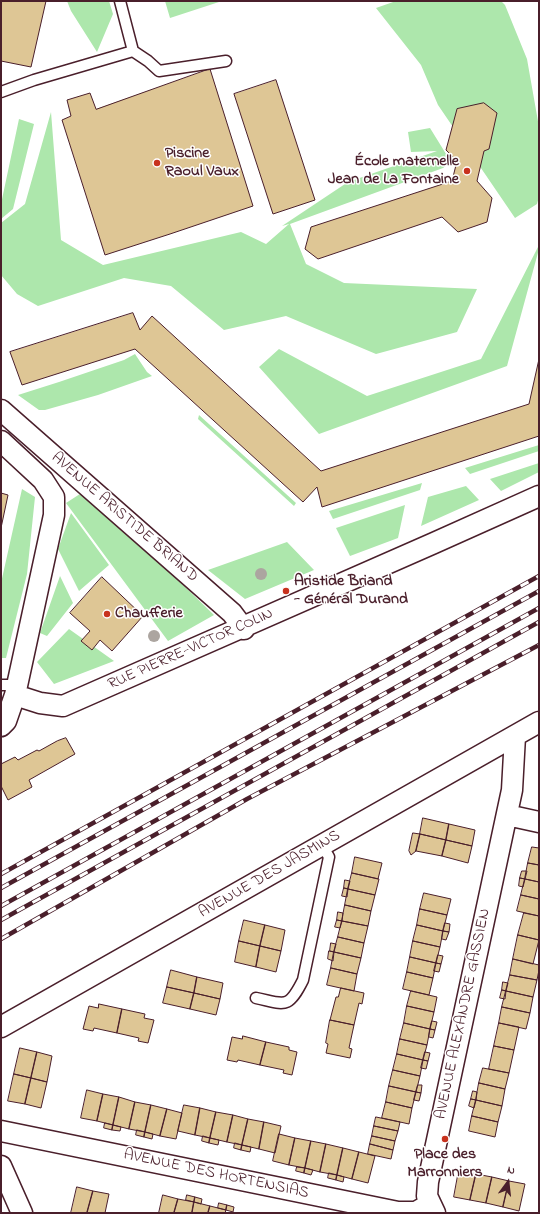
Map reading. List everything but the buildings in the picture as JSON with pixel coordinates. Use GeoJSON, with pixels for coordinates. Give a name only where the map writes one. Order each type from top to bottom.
{"type":"FeatureCollection","features":[{"type":"Feature","properties":{"kind":"street","name":"AVENUE ARISTIDE BRIAND"},"geometry":{"type":"LineString","coordinates":[[1,410],[232,613],[244,629]]}},
{"type":"Feature","properties":{"kind":"street","name":"AVENUE ARISTIDE BRIAND"},"geometry":{"type":"LineString","coordinates":[[1,441],[43,480],[54,497],[54,515],[11,688],[6,721],[1,726]]}},
{"type":"Feature","properties":{"kind":"street"},"geometry":{"type":"LineString","coordinates":[[54,497],[75,475]]}},
{"type":"Feature","properties":{"kind":"street","name":"RUE PIERRE-VICTOR COLIN"},"geometry":{"type":"LineString","coordinates":[[11,688],[40,703],[63,706],[244,629],[539,496]]}},
{"type":"Feature","properties":{"kind":"street","name":"AVENUE DES JASMINS"},"geometry":{"type":"LineString","coordinates":[[1,1027],[539,722]]}},
{"type":"Feature","properties":{"kind":"street","name":"AVENUE ALEXANDRE GASSIEN"},"geometry":{"type":"LineString","coordinates":[[432,1208],[427,1196],[428,1182],[512,790],[515,736]]}},
{"type":"Feature","properties":{"kind":"street"},"geometry":{"type":"LineString","coordinates":[[507,815],[539,822]]}},
{"type":"Feature","properties":{"kind":"street","name":"AVENUE DES HORTENSIAS"},"geometry":{"type":"LineString","coordinates":[[1,1131],[365,1209],[388,1212],[416,1212],[432,1208]]}},
{"type":"Feature","properties":{"kind":"street"},"geometry":{"type":"LineString","coordinates":[[1,1166],[22,1213]]}},
{"type":"Feature","properties":{"kind":"lane"},"geometry":{"type":"LineString","coordinates":[[120,1],[133,51],[148,61],[159,72],[226,61]]}},
{"type":"Feature","properties":{"kind":"lane"},"geometry":{"type":"LineString","coordinates":[[1,92],[34,80],[133,51]]}},
{"type":"Feature","properties":{"kind":"lane"},"geometry":{"type":"LineString","coordinates":[[256,998],[282,1004],[291,1000],[295,996],[303,980],[329,857],[322,846]]}},
{"type":"Feature","properties":{"kind":"green space"},"geometry":{"type":"Polygon","coordinates":[[[67,1],[109,1],[113,14],[97,52],[71,11],[67,1]]]}},
{"type":"Feature","properties":{"kind":"green space"},"geometry":{"type":"Polygon","coordinates":[[[165,1],[219,1],[219,2],[170,18],[165,1]]]}},
{"type":"Feature","properties":{"kind":"green space"},"geometry":{"type":"Polygon","coordinates":[[[396,1],[501,1],[505,5],[527,59],[539,127],[539,197],[537,204],[515,218],[438,105],[421,65],[376,8],[396,1]]]}},
{"type":"Feature","properties":{"kind":"green space"},"geometry":{"type":"Polygon","coordinates":[[[51,112],[61,240],[103,265],[241,232],[266,244],[289,224],[282,226],[348,182],[437,151],[411,152],[408,132],[430,128],[451,162],[443,168],[290,224],[306,264],[344,283],[477,289],[457,332],[376,354],[286,316],[224,330],[171,286],[124,278],[38,306],[17,294],[1,275],[1,223],[25,204],[51,112]]]}},
{"type":"Feature","properties":{"kind":"green space"},"geometry":{"type":"Polygon","coordinates":[[[19,119],[34,124],[13,209],[1,219],[1,204],[19,119]]]}},
{"type":"Feature","properties":{"kind":"green space"},"geometry":{"type":"Polygon","coordinates":[[[539,245],[507,366],[319,434],[259,367],[279,349],[367,396],[481,359],[539,245]]]}},
{"type":"Feature","properties":{"kind":"green space"},"geometry":{"type":"Polygon","coordinates":[[[135,354],[147,372],[152,376],[98,395],[45,410],[39,410],[18,395],[124,360],[135,354]]]}},
{"type":"Feature","properties":{"kind":"green space"},"geometry":{"type":"Polygon","coordinates":[[[199,415],[296,503],[294,506],[198,419],[199,415]]]}},
{"type":"Feature","properties":{"kind":"green space"},"geometry":{"type":"Polygon","coordinates":[[[539,445],[539,451],[470,474],[465,468],[539,445]]]}},
{"type":"Feature","properties":{"kind":"green space"},"geometry":{"type":"Polygon","coordinates":[[[539,463],[539,472],[501,491],[490,479],[539,463]]]}},
{"type":"Feature","properties":{"kind":"green space"},"geometry":{"type":"Polygon","coordinates":[[[422,483],[420,490],[333,519],[329,511],[422,483]]]}},
{"type":"Feature","properties":{"kind":"green space"},"geometry":{"type":"Polygon","coordinates":[[[466,486],[479,500],[421,526],[428,497],[466,486]]]}},
{"type":"Feature","properties":{"kind":"green space"},"geometry":{"type":"Polygon","coordinates":[[[22,489],[35,497],[27,574],[6,658],[1,658],[1,583],[22,489]]]}},
{"type":"Feature","properties":{"kind":"green space"},"geometry":{"type":"Polygon","coordinates":[[[83,492],[145,548],[214,615],[168,641],[66,503],[83,492]]]}},
{"type":"Feature","properties":{"kind":"green space"},"geometry":{"type":"Polygon","coordinates":[[[405,505],[398,538],[350,556],[336,528],[405,505]]]}},
{"type":"Feature","properties":{"kind":"green space"},"geometry":{"type":"Polygon","coordinates":[[[71,513],[109,565],[79,591],[58,549],[71,513]]]}},
{"type":"Feature","properties":{"kind":"green space"},"geometry":{"type":"Polygon","coordinates":[[[287,542],[314,570],[245,599],[208,570],[287,542]]]}},
{"type":"Feature","properties":{"kind":"green space"},"geometry":{"type":"Polygon","coordinates":[[[60,576],[73,603],[47,636],[40,633],[60,576]]]}},
{"type":"Feature","properties":{"kind":"green space"},"geometry":{"type":"Polygon","coordinates":[[[69,629],[114,661],[54,684],[37,662],[69,629]]]}},
{"type":"Feature","properties":{"kind":"railway"},"geometry":{"type":"LineString","coordinates":[[1,874],[539,576]]}},
{"type":"Feature","properties":{"kind":"railway"},"geometry":{"type":"LineString","coordinates":[[1,888],[539,591]]}},
{"type":"Feature","properties":{"kind":"railway"},"geometry":{"type":"LineString","coordinates":[[1,906],[539,608]]}},
{"type":"Feature","properties":{"kind":"railway"},"geometry":{"type":"LineString","coordinates":[[1,920],[539,622]]}},
{"type":"Feature","properties":{"kind":"railway"},"geometry":{"type":"LineString","coordinates":[[1,939],[247,799],[539,645]]}},
{"type":"Feature","properties":{"kind":"place","name":"Piscine Raoul Vaux"},"geometry":{"type":"Point","coordinates":[157,163]}},
{"type":"Feature","properties":{"kind":"place","name":"École maternelle Jean de La Fontaine"},"geometry":{"type":"Point","coordinates":[467,171]}},
{"type":"Feature","properties":{"kind":"place","name":"Aristide Briand - Général Durand"},"geometry":{"type":"Point","coordinates":[286,591]}},
{"type":"Feature","properties":{"kind":"place","name":"Chaufferie"},"geometry":{"type":"Point","coordinates":[107,614]}},
{"type":"Feature","properties":{"kind":"place","name":"Place des Marronniers"},"geometry":{"type":"Point","coordinates":[445,1139]}}]}
